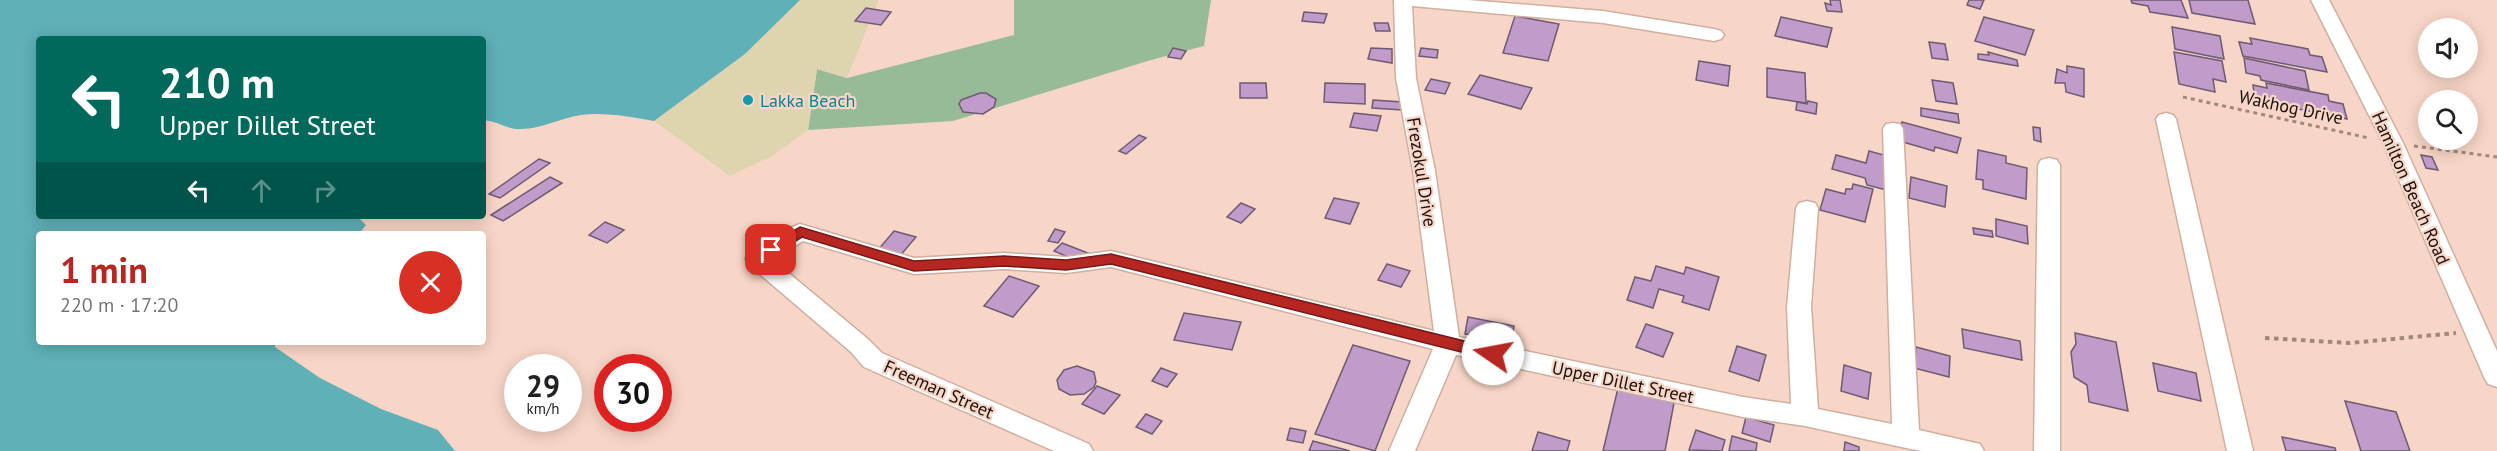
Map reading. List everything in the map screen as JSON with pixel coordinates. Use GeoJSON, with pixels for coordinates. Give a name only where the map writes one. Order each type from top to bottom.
{"type":"FeatureCollection","features":[{"type":"Feature","properties":{"kind":"street"},"geometry":{"type":"LineString","coordinates":[[1403,0],[1603,17],[1714,35]]}},
{"type":"Feature","properties":{"kind":"street","name":"Frezokul Drive"},"geometry":{"type":"LineString","coordinates":[[1403,0],[1406,78],[1424,171],[1448,344]]}},
{"type":"Feature","properties":{"kind":"street","name":"Hamilton Beach Road"},"geometry":{"type":"LineString","coordinates":[[2320,0],[2337,38],[2393,143],[2474,331],[2497,377]]}},
{"type":"Feature","properties":{"kind":"street"},"geometry":{"type":"LineString","coordinates":[[2166,119],[2240,451]]}},
{"type":"Feature","properties":{"kind":"street"},"geometry":{"type":"LineString","coordinates":[[1893,129],[1906,438]]}},
{"type":"Feature","properties":{"kind":"street"},"geometry":{"type":"LineString","coordinates":[[2047,451],[2049,165]]}},
{"type":"Feature","properties":{"kind":"street"},"geometry":{"type":"LineString","coordinates":[[1805,416],[1799,307],[1807,208]]}},
{"type":"Feature","properties":{"kind":"street","name":"Upper Dillet Street"},"geometry":{"type":"LineString","coordinates":[[757,259],[800,232],[914,266],[1004,261],[1066,265],[1111,259],[1448,344],[1743,407],[1805,416],[1971,451]]}},
{"type":"Feature","properties":{"kind":"street","name":"Freeman Street"},"geometry":{"type":"LineString","coordinates":[[757,259],[860,346],[873,360],[1080,451]]}},
{"type":"Feature","properties":{"kind":"street"},"geometry":{"type":"LineString","coordinates":[[1402,451],[1448,344]]}},
{"type":"Feature","properties":{"kind":"path","name":"Wakhog Drive"},"geometry":{"type":"LineString","coordinates":[[2183,97],[2393,143],[2497,157]]}},
{"type":"Feature","properties":{"kind":"path"},"geometry":{"type":"LineString","coordinates":[[2265,338],[2350,343],[2474,331]]}},
{"type":"Feature","properties":{"kind":"green space"},"geometry":{"type":"Polygon","coordinates":[[[1014,0],[1211,0],[1204,46],[953,121],[808,130],[817,69],[847,78],[1014,35],[1014,0]]]}},
{"type":"Feature","properties":{"kind":"sand","name":"Lakka Beach"},"geometry":{"type":"Polygon","coordinates":[[[800,0],[879,0],[847,78],[817,69],[808,130],[772,156],[730,176],[654,121],[745,54],[800,0]]]}},
{"type":"Feature","properties":{"kind":"water"},"geometry":{"type":"Polygon","coordinates":[[[0,0],[800,0],[745,54],[654,121],[618,115],[590,114],[526,129],[514,129],[486,121],[486,36],[36,36],[36,219],[360,219],[366,225],[361,231],[36,231],[36,345],[275,345],[320,378],[381,409],[438,430],[455,451],[0,451],[0,0]]]}},
{"type":"Feature","properties":{"kind":"building"},"geometry":{"type":"Polygon","coordinates":[[[1830,0],[1840,0],[1842,12],[1827,11],[1825,3],[1831,5],[1830,0]]]}},
{"type":"Feature","properties":{"kind":"building"},"geometry":{"type":"Polygon","coordinates":[[[1969,0],[1984,0],[1980,9],[1967,5],[1969,0]]]}},
{"type":"Feature","properties":{"kind":"building"},"geometry":{"type":"Polygon","coordinates":[[[2131,0],[2181,0],[2188,18],[2150,12],[2148,6],[2132,3],[2131,0]]]}},
{"type":"Feature","properties":{"kind":"building"},"geometry":{"type":"Polygon","coordinates":[[[2189,0],[2248,0],[2255,24],[2192,13],[2189,0]]]}},
{"type":"Feature","properties":{"kind":"building"},"geometry":{"type":"Polygon","coordinates":[[[866,8],[891,12],[881,25],[855,21],[866,8]]]}},
{"type":"Feature","properties":{"kind":"building"},"geometry":{"type":"Polygon","coordinates":[[[1304,12],[1327,14],[1324,23],[1302,21],[1304,12]]]}},
{"type":"Feature","properties":{"kind":"building"},"geometry":{"type":"Polygon","coordinates":[[[1515,16],[1559,24],[1548,61],[1503,53],[1515,16]]]}},
{"type":"Feature","properties":{"kind":"building"},"geometry":{"type":"Polygon","coordinates":[[[1781,17],[1832,28],[1827,47],[1775,36],[1781,17]]]}},
{"type":"Feature","properties":{"kind":"building"},"geometry":{"type":"Polygon","coordinates":[[[1984,17],[2034,30],[2025,55],[1975,41],[1984,17]]]}},
{"type":"Feature","properties":{"kind":"building"},"geometry":{"type":"Polygon","coordinates":[[[1374,23],[1388,23],[1390,31],[1376,31],[1374,23]]]}},
{"type":"Feature","properties":{"kind":"building"},"geometry":{"type":"Polygon","coordinates":[[[2172,27],[2220,36],[2224,59],[2175,49],[2172,27]]]}},
{"type":"Feature","properties":{"kind":"building"},"geometry":{"type":"Polygon","coordinates":[[[2250,38],[2308,49],[2310,55],[2322,57],[2327,72],[2243,56],[2239,42],[2252,44],[2250,38]]]}},
{"type":"Feature","properties":{"kind":"building"},"geometry":{"type":"Polygon","coordinates":[[[1929,42],[1945,44],[1948,60],[1932,58],[1929,42]]]}},
{"type":"Feature","properties":{"kind":"building"},"geometry":{"type":"Polygon","coordinates":[[[1173,48],[1186,51],[1181,59],[1168,57],[1173,48]]]}},
{"type":"Feature","properties":{"kind":"building"},"geometry":{"type":"Polygon","coordinates":[[[1371,48],[1392,49],[1392,63],[1368,59],[1371,48]]]}},
{"type":"Feature","properties":{"kind":"building"},"geometry":{"type":"Polygon","coordinates":[[[1421,48],[1438,50],[1437,58],[1419,56],[1421,48]]]}},
{"type":"Feature","properties":{"kind":"building"},"geometry":{"type":"Polygon","coordinates":[[[1988,52],[2017,60],[2018,66],[1978,59],[1978,54],[1989,55],[1988,52]]]}},
{"type":"Feature","properties":{"kind":"building"},"geometry":{"type":"Polygon","coordinates":[[[2174,52],[2222,61],[2226,82],[2213,79],[2215,92],[2179,84],[2174,52]]]}},
{"type":"Feature","properties":{"kind":"building"},"geometry":{"type":"Polygon","coordinates":[[[2244,58],[2305,71],[2309,90],[2261,80],[2260,76],[2246,73],[2244,58]]]}},
{"type":"Feature","properties":{"kind":"building"},"geometry":{"type":"Polygon","coordinates":[[[1699,61],[1730,66],[1728,86],[1696,80],[1699,61]]]}},
{"type":"Feature","properties":{"kind":"building"},"geometry":{"type":"Polygon","coordinates":[[[2067,66],[2084,69],[2084,97],[2066,92],[2065,83],[2055,83],[2057,69],[2067,73],[2067,66]]]}},
{"type":"Feature","properties":{"kind":"building"},"geometry":{"type":"Polygon","coordinates":[[[1767,68],[1805,73],[1806,103],[1767,97],[1767,68]]]}},
{"type":"Feature","properties":{"kind":"building"},"geometry":{"type":"Polygon","coordinates":[[[1480,75],[1532,88],[1521,109],[1468,94],[1480,75]]]}},
{"type":"Feature","properties":{"kind":"building"},"geometry":{"type":"Polygon","coordinates":[[[1431,79],[1450,83],[1445,94],[1425,90],[1431,79]]]}},
{"type":"Feature","properties":{"kind":"building"},"geometry":{"type":"Polygon","coordinates":[[[1932,80],[1953,83],[1957,104],[1936,101],[1932,80]]]}},
{"type":"Feature","properties":{"kind":"building"},"geometry":{"type":"Polygon","coordinates":[[[1240,83],[1266,83],[1267,98],[1240,98],[1240,83]]]}},
{"type":"Feature","properties":{"kind":"building"},"geometry":{"type":"Polygon","coordinates":[[[1325,83],[1365,84],[1365,104],[1324,102],[1325,83]]]}},
{"type":"Feature","properties":{"kind":"building"},"geometry":{"type":"Polygon","coordinates":[[[2266,83],[2328,95],[2329,101],[2343,104],[2347,119],[2255,100],[2253,85],[2267,88],[2266,83]]]}},
{"type":"Feature","properties":{"kind":"building"},"geometry":{"type":"Polygon","coordinates":[[[986,93],[996,99],[994,107],[983,114],[963,112],[959,104],[961,100],[986,93]]]}},
{"type":"Feature","properties":{"kind":"building"},"geometry":{"type":"Polygon","coordinates":[[[1373,100],[1402,102],[1402,110],[1372,108],[1373,100]]]}},
{"type":"Feature","properties":{"kind":"building"},"geometry":{"type":"Polygon","coordinates":[[[1808,101],[1817,103],[1816,114],[1796,110],[1797,102],[1807,104],[1808,101]]]}},
{"type":"Feature","properties":{"kind":"building"},"geometry":{"type":"Polygon","coordinates":[[[1921,108],[1958,114],[1959,123],[1921,116],[1921,108]]]}},
{"type":"Feature","properties":{"kind":"building"},"geometry":{"type":"Polygon","coordinates":[[[1354,113],[1381,116],[1377,131],[1350,127],[1354,113]]]}},
{"type":"Feature","properties":{"kind":"building"},"geometry":{"type":"Polygon","coordinates":[[[1902,122],[1961,138],[1957,153],[1935,147],[1934,151],[1896,140],[1902,122]]]}},
{"type":"Feature","properties":{"kind":"building"},"geometry":{"type":"Polygon","coordinates":[[[2033,127],[2040,128],[2041,142],[2034,140],[2033,127]]]}},
{"type":"Feature","properties":{"kind":"building"},"geometry":{"type":"Polygon","coordinates":[[[1139,135],[1146,138],[1126,154],[1119,151],[1139,135]]]}},
{"type":"Feature","properties":{"kind":"building"},"geometry":{"type":"Polygon","coordinates":[[[1978,150],[2006,156],[2006,163],[2027,168],[2026,199],[1983,189],[1983,180],[1976,179],[1978,150]]]}},
{"type":"Feature","properties":{"kind":"building"},"geometry":{"type":"Polygon","coordinates":[[[1869,151],[1891,157],[1890,191],[1867,185],[1865,178],[1832,169],[1836,155],[1866,163],[1869,151]]]}},
{"type":"Feature","properties":{"kind":"building"},"geometry":{"type":"Polygon","coordinates":[[[2421,155],[2432,157],[2438,170],[2426,168],[2421,155]]]}},
{"type":"Feature","properties":{"kind":"building"},"geometry":{"type":"Polygon","coordinates":[[[539,159],[550,163],[500,198],[489,194],[539,159]]]}},
{"type":"Feature","properties":{"kind":"building"},"geometry":{"type":"Polygon","coordinates":[[[550,177],[562,183],[503,221],[491,215],[550,177]]]}},
{"type":"Feature","properties":{"kind":"building"},"geometry":{"type":"Polygon","coordinates":[[[1911,177],[1947,186],[1945,207],[1909,198],[1911,177]]]}},
{"type":"Feature","properties":{"kind":"building"},"geometry":{"type":"Polygon","coordinates":[[[1853,184],[1873,189],[1865,222],[1820,210],[1826,189],[1845,194],[1846,189],[1852,189],[1853,184]]]}},
{"type":"Feature","properties":{"kind":"building"},"geometry":{"type":"Polygon","coordinates":[[[1334,198],[1359,203],[1350,224],[1325,218],[1334,198]]]}},
{"type":"Feature","properties":{"kind":"building"},"geometry":{"type":"Polygon","coordinates":[[[1241,203],[1255,209],[1241,223],[1227,217],[1241,203]]]}},
{"type":"Feature","properties":{"kind":"building"},"geometry":{"type":"Polygon","coordinates":[[[1996,219],[2027,226],[2028,244],[1996,236],[1996,219]]]}},
{"type":"Feature","properties":{"kind":"building"},"geometry":{"type":"Polygon","coordinates":[[[605,222],[624,230],[607,243],[589,235],[605,222]]]}},
{"type":"Feature","properties":{"kind":"building"},"geometry":{"type":"Polygon","coordinates":[[[1973,228],[1992,231],[1993,237],[1974,234],[1973,228]]]}},
{"type":"Feature","properties":{"kind":"building"},"geometry":{"type":"Polygon","coordinates":[[[1055,229],[1065,232],[1058,243],[1048,241],[1055,229]]]}},
{"type":"Feature","properties":{"kind":"building"},"geometry":{"type":"Polygon","coordinates":[[[894,231],[916,237],[899,257],[877,251],[894,231]]]}},
{"type":"Feature","properties":{"kind":"building"},"geometry":{"type":"Polygon","coordinates":[[[1062,243],[1088,253],[1080,262],[1054,251],[1062,243]]]}},
{"type":"Feature","properties":{"kind":"building"},"geometry":{"type":"Polygon","coordinates":[[[1387,264],[1410,271],[1401,287],[1378,280],[1387,264]]]}},
{"type":"Feature","properties":{"kind":"building"},"geometry":{"type":"Polygon","coordinates":[[[1656,266],[1684,274],[1686,267],[1719,277],[1709,310],[1682,302],[1684,296],[1659,289],[1653,308],[1627,300],[1635,277],[1651,281],[1656,266]]]}},
{"type":"Feature","properties":{"kind":"building"},"geometry":{"type":"Polygon","coordinates":[[[1009,276],[1039,286],[1013,317],[984,306],[1009,276]]]}},
{"type":"Feature","properties":{"kind":"building"},"geometry":{"type":"Polygon","coordinates":[[[1184,313],[1241,322],[1232,350],[1174,340],[1184,313]]]}},
{"type":"Feature","properties":{"kind":"building"},"geometry":{"type":"Polygon","coordinates":[[[1468,317],[1514,326],[1511,343],[1465,334],[1468,317]]]}},
{"type":"Feature","properties":{"kind":"building"},"geometry":{"type":"Polygon","coordinates":[[[1646,324],[1673,333],[1663,357],[1636,347],[1646,324]]]}},
{"type":"Feature","properties":{"kind":"building"},"geometry":{"type":"Polygon","coordinates":[[[1962,329],[2020,341],[2022,360],[1964,348],[1962,329]]]}},
{"type":"Feature","properties":{"kind":"building"},"geometry":{"type":"Polygon","coordinates":[[[2075,333],[2116,342],[2128,411],[2089,402],[2087,385],[2074,377],[2071,352],[2076,344],[2075,333]]]}},
{"type":"Feature","properties":{"kind":"building"},"geometry":{"type":"Polygon","coordinates":[[[1353,345],[1410,361],[1375,451],[1315,434],[1353,345]]]}},
{"type":"Feature","properties":{"kind":"building"},"geometry":{"type":"Polygon","coordinates":[[[1737,346],[1766,355],[1759,381],[1729,371],[1737,346]]]}},
{"type":"Feature","properties":{"kind":"building"},"geometry":{"type":"Polygon","coordinates":[[[1916,347],[1950,356],[1949,377],[1914,368],[1916,347]]]}},
{"type":"Feature","properties":{"kind":"building"},"geometry":{"type":"Polygon","coordinates":[[[2153,363],[2196,373],[2201,401],[2158,391],[2153,363]]]}},
{"type":"Feature","properties":{"kind":"building"},"geometry":{"type":"Polygon","coordinates":[[[1844,365],[1871,373],[1868,399],[1841,391],[1844,365]]]}},
{"type":"Feature","properties":{"kind":"building"},"geometry":{"type":"Polygon","coordinates":[[[1077,366],[1094,372],[1096,382],[1094,387],[1084,394],[1070,395],[1059,389],[1057,380],[1064,370],[1077,366]]]}},
{"type":"Feature","properties":{"kind":"building"},"geometry":{"type":"Polygon","coordinates":[[[1161,368],[1177,374],[1167,387],[1152,381],[1161,368]]]}},
{"type":"Feature","properties":{"kind":"building"},"geometry":{"type":"Polygon","coordinates":[[[1097,386],[1120,395],[1104,414],[1082,404],[1097,386]]]}},
{"type":"Feature","properties":{"kind":"building"},"geometry":{"type":"Polygon","coordinates":[[[1618,388],[1674,403],[1665,451],[1603,451],[1618,388]]]}},
{"type":"Feature","properties":{"kind":"building"},"geometry":{"type":"Polygon","coordinates":[[[2345,401],[2396,412],[2410,451],[2361,451],[2345,401]]]}},
{"type":"Feature","properties":{"kind":"building"},"geometry":{"type":"Polygon","coordinates":[[[1146,414],[1162,421],[1152,434],[1136,427],[1146,414]]]}},
{"type":"Feature","properties":{"kind":"building"},"geometry":{"type":"Polygon","coordinates":[[[1746,417],[1774,425],[1770,442],[1742,433],[1746,417]]]}},
{"type":"Feature","properties":{"kind":"building"},"geometry":{"type":"Polygon","coordinates":[[[1290,428],[1306,431],[1303,443],[1287,440],[1290,428]]]}},
{"type":"Feature","properties":{"kind":"building"},"geometry":{"type":"Polygon","coordinates":[[[1696,430],[1725,440],[1722,451],[1689,450],[1696,430]]]}},
{"type":"Feature","properties":{"kind":"building"},"geometry":{"type":"Polygon","coordinates":[[[1538,432],[1570,441],[1567,451],[1532,451],[1538,432]]]}},
{"type":"Feature","properties":{"kind":"building"},"geometry":{"type":"Polygon","coordinates":[[[1732,436],[1757,443],[1756,451],[1729,451],[1732,436]]]}},
{"type":"Feature","properties":{"kind":"building"},"geometry":{"type":"Polygon","coordinates":[[[2282,437],[2335,448],[2336,451],[2286,451],[2282,437]]]}},
{"type":"Feature","properties":{"kind":"building"},"geometry":{"type":"Polygon","coordinates":[[[1313,441],[1350,451],[1309,451],[1313,441]]]}},
{"type":"Feature","properties":{"kind":"building"},"geometry":{"type":"Polygon","coordinates":[[[1845,442],[1859,447],[1859,451],[1844,451],[1845,442]]]}},
{"type":"Feature","properties":{"kind":"place","name":"Lakka Beach"},"geometry":{"type":"Point","coordinates":[748,100]}},
{"type":"Feature","properties":{"kind":"route"},"geometry":{"type":"LineString","coordinates":[[771,250],[800,232],[914,266],[1004,261],[1066,265],[1111,259],[1493,354]]}}]}
